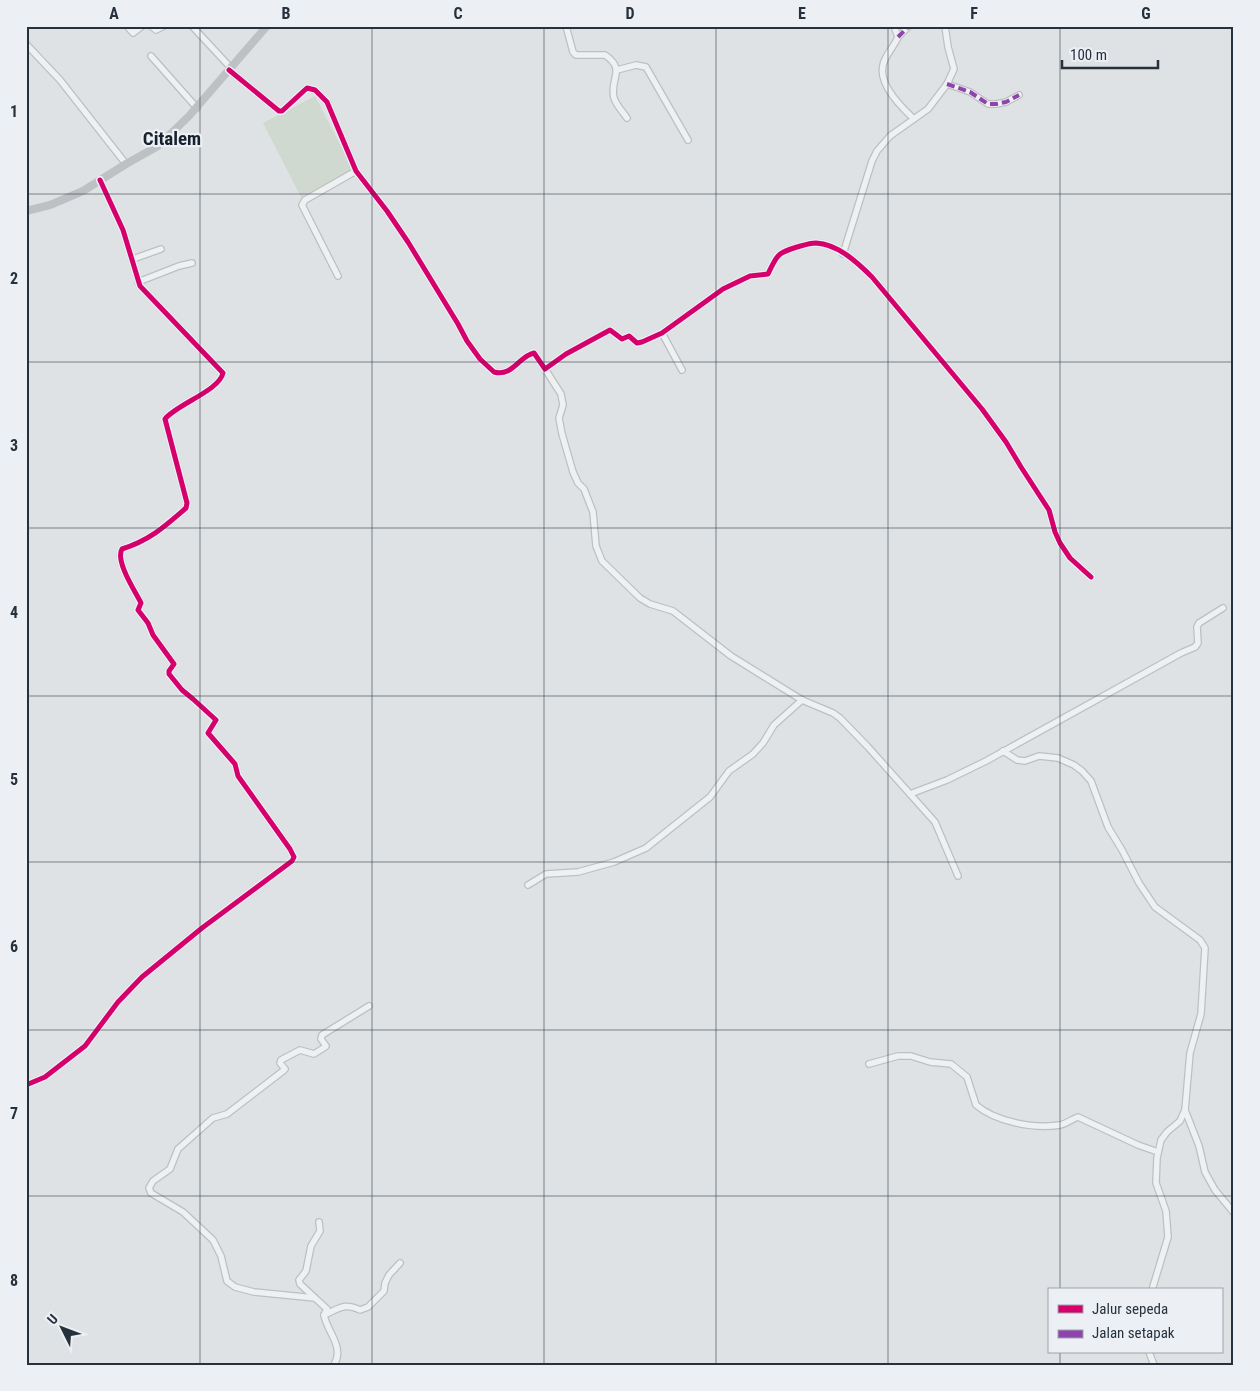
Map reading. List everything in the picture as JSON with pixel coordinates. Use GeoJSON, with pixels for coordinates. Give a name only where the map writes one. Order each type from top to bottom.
{"type":"FeatureCollection","features":[{"type":"Feature","properties":{"kind":"main road"},"geometry":{"type":"LineString","coordinates":[[26,211],[57,202],[84,191],[158,146],[196,108],[267,26]]}},
{"type":"Feature","properties":{"kind":"street"},"geometry":{"type":"LineString","coordinates":[[127,26],[133,33],[142,26]]}},
{"type":"Feature","properties":{"kind":"street"},"geometry":{"type":"LineString","coordinates":[[151,26],[156,30],[164,26]]}},
{"type":"Feature","properties":{"kind":"street"},"geometry":{"type":"LineString","coordinates":[[192,26],[230,69],[279,112],[307,88],[315,90],[324,98],[331,109],[356,171],[408,242],[467,341],[480,359],[494,372],[498,373],[516,367],[527,355],[534,353],[561,394],[563,405],[559,418],[562,434],[573,472],[584,489],[593,512],[596,546],[602,561],[640,598],[650,604],[673,611],[724,651],[802,700],[840,718],[935,822],[958,876]]}},
{"type":"Feature","properties":{"kind":"street"},"geometry":{"type":"LineString","coordinates":[[566,26],[572,52],[576,55],[605,55],[610,58],[617,70],[613,88],[614,99],[627,118]]}},
{"type":"Feature","properties":{"kind":"street"},"geometry":{"type":"LineString","coordinates":[[894,26],[898,37]]}},
{"type":"Feature","properties":{"kind":"street"},"geometry":{"type":"LineString","coordinates":[[909,26],[898,37],[885,58],[882,75],[894,99],[914,119]]}},
{"type":"Feature","properties":{"kind":"street"},"geometry":{"type":"LineString","coordinates":[[843,254],[874,156],[890,136],[928,109],[947,84],[954,69],[945,26]]}},
{"type":"Feature","properties":{"kind":"street"},"geometry":{"type":"LineString","coordinates":[[26,44],[60,80],[126,164]]}},
{"type":"Feature","properties":{"kind":"street"},"geometry":{"type":"LineString","coordinates":[[151,56],[196,108]]}},
{"type":"Feature","properties":{"kind":"street"},"geometry":{"type":"LineString","coordinates":[[617,70],[639,65],[646,67],[688,140]]}},
{"type":"Feature","properties":{"kind":"street"},"geometry":{"type":"LineString","coordinates":[[947,84],[970,92],[988,104],[1006,102],[1019,95]]}},
{"type":"Feature","properties":{"kind":"street"},"geometry":{"type":"LineString","coordinates":[[338,276],[302,205],[305,200],[356,171]]}},
{"type":"Feature","properties":{"kind":"street"},"geometry":{"type":"LineString","coordinates":[[26,1085],[45,1077],[85,1046],[118,1002],[142,977],[202,928],[294,858],[290,849],[238,776],[235,764],[208,733],[216,720],[182,690],[169,674],[174,664],[138,610],[141,603],[131,585],[120,555],[122,549],[145,541],[186,508],[187,503],[165,419],[183,404],[215,384],[223,376],[220,369],[142,289],[138,282],[133,258],[123,230],[100,180]]}},
{"type":"Feature","properties":{"kind":"street"},"geometry":{"type":"LineString","coordinates":[[545,369],[566,354],[610,330],[622,339],[629,336],[637,343],[662,333],[723,289],[750,276],[768,274],[777,256],[783,251],[818,243],[833,248],[860,265],[872,277],[982,409],[1006,442],[1020,467],[1049,510],[1060,543],[1070,558],[1090,577]]}},
{"type":"Feature","properties":{"kind":"street"},"geometry":{"type":"LineString","coordinates":[[133,258],[160,249]]}},
{"type":"Feature","properties":{"kind":"street"},"geometry":{"type":"LineString","coordinates":[[138,282],[192,263]]}},
{"type":"Feature","properties":{"kind":"street"},"geometry":{"type":"LineString","coordinates":[[662,333],[682,370]]}},
{"type":"Feature","properties":{"kind":"street"},"geometry":{"type":"LineString","coordinates":[[910,794],[947,780],[1003,752],[1195,647],[1198,643],[1197,626],[1199,623],[1223,608]]}},
{"type":"Feature","properties":{"kind":"street"},"geometry":{"type":"LineString","coordinates":[[528,885],[549,873],[578,872],[614,862],[646,848],[710,797],[729,771],[753,754],[763,743],[774,725],[802,700]]}},
{"type":"Feature","properties":{"kind":"street"},"geometry":{"type":"LineString","coordinates":[[1003,752],[1017,760],[1025,761],[1038,756],[1058,758],[1082,771],[1091,781],[1108,828],[1155,907],[1200,940],[1205,948],[1202,1008],[1190,1053],[1186,1110],[1199,1146],[1205,1172],[1215,1190],[1234,1213]]}},
{"type":"Feature","properties":{"kind":"street"},"geometry":{"type":"LineString","coordinates":[[314,1298],[254,1292],[235,1287],[227,1282],[221,1256],[213,1240],[183,1212],[151,1193],[149,1188],[153,1181],[170,1169],[178,1149],[213,1118],[227,1114],[283,1071],[285,1069],[280,1063],[281,1060],[300,1050],[314,1054],[326,1046],[320,1039],[322,1035],[370,1006]]}},
{"type":"Feature","properties":{"kind":"street"},"geometry":{"type":"LineString","coordinates":[[869,1064],[898,1056],[911,1056],[930,1062],[951,1064],[967,1077],[976,1105],[999,1118],[1016,1123],[1060,1125],[1078,1117],[1158,1152]]}},
{"type":"Feature","properties":{"kind":"street"},"geometry":{"type":"LineString","coordinates":[[1153,1288],[1168,1237],[1166,1211],[1156,1183],[1158,1152],[1164,1135],[1180,1121],[1186,1110]]}},
{"type":"Feature","properties":{"kind":"street"},"geometry":{"type":"LineString","coordinates":[[319,1222],[320,1229],[311,1246],[306,1271],[299,1280],[300,1284],[327,1309],[324,1315],[325,1322],[337,1347],[337,1358],[334,1365]]}},
{"type":"Feature","properties":{"kind":"street"},"geometry":{"type":"LineString","coordinates":[[324,1315],[343,1306],[352,1306],[360,1310],[368,1307],[384,1292],[384,1283],[400,1263]]}},
{"type":"Feature","properties":{"kind":"shaded area"},"geometry":{"type":"Polygon","coordinates":[[[315,96],[353,170],[301,197],[263,123],[315,96]]]}},
{"type":"Feature","properties":{"kind":"marked path"},"geometry":{"type":"LineString","coordinates":[[898,37],[909,26]]}},
{"type":"Feature","properties":{"kind":"marked path"},"geometry":{"type":"LineString","coordinates":[[947,84],[970,92],[988,104],[1006,102],[1019,95]]}},
{"type":"Feature","properties":{"kind":"cycle path"},"geometry":{"type":"LineString","coordinates":[[229,70],[279,111],[282,111],[307,88],[315,90],[327,102],[356,171],[408,242],[467,341],[480,359],[494,372],[506,372],[534,353],[545,369],[566,354],[610,330],[622,339],[629,336],[637,343],[642,342],[662,333],[723,289],[750,276],[768,274],[778,256],[785,251],[811,243],[824,244],[840,251],[854,260],[872,277],[982,409],[1006,442],[1049,510],[1060,543],[1070,558],[1091,577]]}},
{"type":"Feature","properties":{"kind":"cycle path"},"geometry":{"type":"LineString","coordinates":[[26,1085],[45,1077],[85,1046],[118,1002],[142,977],[202,928],[292,861],[294,857],[238,776],[235,764],[208,733],[216,720],[182,690],[169,674],[174,664],[138,610],[141,603],[123,568],[121,561],[122,549],[149,537],[186,508],[187,503],[165,419],[171,413],[214,386],[220,380],[223,373],[140,286],[123,230],[100,180]]}},
{"type":"Feature","properties":{"kind":"district","name":"Citalem"},"geometry":{"type":"Point","coordinates":[172,138]}}]}
